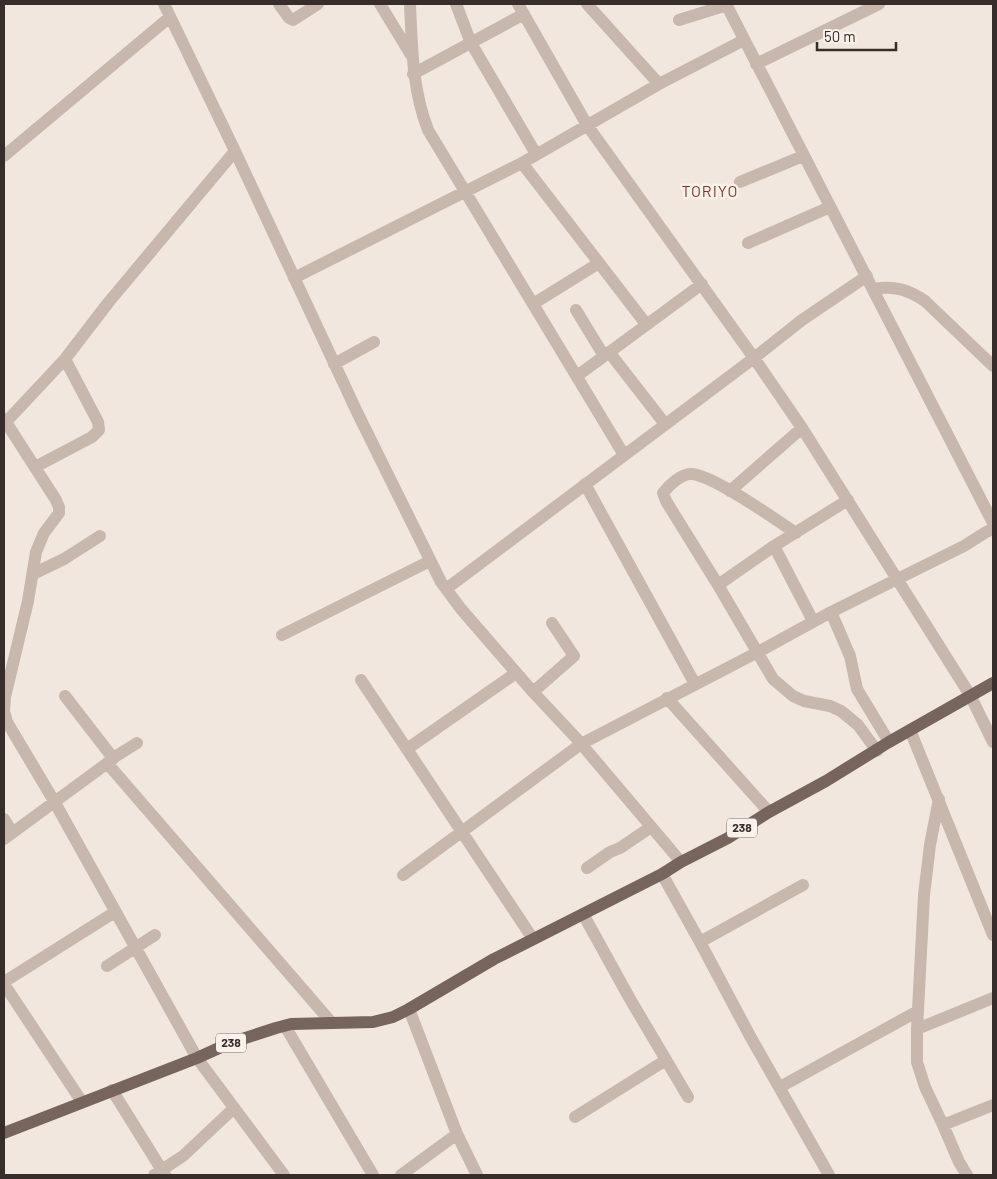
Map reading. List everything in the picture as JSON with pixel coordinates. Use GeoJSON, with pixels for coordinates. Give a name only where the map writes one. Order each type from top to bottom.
{"type":"FeatureCollection","features":[{"type":"Feature","properties":{"kind":"main road","name":"238"},"geometry":{"type":"LineString","coordinates":[[4,1133],[197,1058],[230,1043],[285,1026],[331,1022],[373,1022],[393,1017],[486,964],[728,838],[769,812],[993,683]]}},
{"type":"Feature","properties":{"kind":"street"},"geometry":{"type":"LineString","coordinates":[[164,4],[235,150],[334,364],[430,561],[446,589],[516,673],[581,744],[681,862]]}},
{"type":"Feature","properties":{"kind":"street"},"geometry":{"type":"LineString","coordinates":[[279,4],[289,18],[294,20],[318,4]]}},
{"type":"Feature","properties":{"kind":"street"},"geometry":{"type":"LineString","coordinates":[[380,4],[412,58]]}},
{"type":"Feature","properties":{"kind":"street"},"geometry":{"type":"LineString","coordinates":[[410,4],[413,74],[428,130],[624,455]]}},
{"type":"Feature","properties":{"kind":"street"},"geometry":{"type":"LineString","coordinates":[[456,4],[471,43],[536,154]]}},
{"type":"Feature","properties":{"kind":"street"},"geometry":{"type":"LineString","coordinates":[[587,4],[659,84]]}},
{"type":"Feature","properties":{"kind":"street"},"geometry":{"type":"LineString","coordinates":[[679,20],[726,4],[993,523]]}},
{"type":"Feature","properties":{"kind":"street"},"geometry":{"type":"LineString","coordinates":[[756,64],[879,4]]}},
{"type":"Feature","properties":{"kind":"street"},"geometry":{"type":"LineString","coordinates":[[413,74],[471,43],[521,9],[587,125],[702,284],[802,428],[970,695],[993,742]]}},
{"type":"Feature","properties":{"kind":"street"},"geometry":{"type":"LineString","coordinates":[[4,156],[170,17]]}},
{"type":"Feature","properties":{"kind":"street"},"geometry":{"type":"LineString","coordinates":[[294,278],[522,163],[659,84],[744,40]]}},
{"type":"Feature","properties":{"kind":"street"},"geometry":{"type":"LineString","coordinates":[[235,150],[108,303],[65,359],[5,420],[60,509],[58,516],[40,540],[36,552],[33,574],[5,697],[4,716],[197,1058],[233,1109],[284,1175]]}},
{"type":"Feature","properties":{"kind":"street"},"geometry":{"type":"LineString","coordinates":[[740,182],[803,156]]}},
{"type":"Feature","properties":{"kind":"street"},"geometry":{"type":"LineString","coordinates":[[522,163],[646,324]]}},
{"type":"Feature","properties":{"kind":"street"},"geometry":{"type":"LineString","coordinates":[[748,243],[830,207]]}},
{"type":"Feature","properties":{"kind":"street"},"geometry":{"type":"LineString","coordinates":[[533,304],[599,263]]}},
{"type":"Feature","properties":{"kind":"street"},"geometry":{"type":"LineString","coordinates":[[446,589],[802,320],[866,276]]}},
{"type":"Feature","properties":{"kind":"street"},"geometry":{"type":"LineString","coordinates":[[577,376],[702,284]]}},
{"type":"Feature","properties":{"kind":"street"},"geometry":{"type":"LineString","coordinates":[[874,289],[896,288],[917,295],[993,366]]}},
{"type":"Feature","properties":{"kind":"street"},"geometry":{"type":"LineString","coordinates":[[576,310],[607,354],[665,424]]}},
{"type":"Feature","properties":{"kind":"street"},"geometry":{"type":"LineString","coordinates":[[334,364],[374,342]]}},
{"type":"Feature","properties":{"kind":"street"},"geometry":{"type":"LineString","coordinates":[[35,468],[92,437],[99,430],[98,422],[65,359]]}},
{"type":"Feature","properties":{"kind":"street"},"geometry":{"type":"LineString","coordinates":[[730,491],[802,428]]}},
{"type":"Feature","properties":{"kind":"street"},"geometry":{"type":"LineString","coordinates":[[796,533],[706,478],[690,474],[680,477],[663,493],[773,679],[784,690],[804,701],[830,706],[841,711],[858,725],[877,751]]}},
{"type":"Feature","properties":{"kind":"street"},"geometry":{"type":"LineString","coordinates":[[585,484],[695,684]]}},
{"type":"Feature","properties":{"kind":"street"},"geometry":{"type":"LineString","coordinates":[[718,585],[774,546],[848,500]]}},
{"type":"Feature","properties":{"kind":"street"},"geometry":{"type":"LineString","coordinates":[[403,876],[581,744],[758,652],[813,621],[964,546],[993,529]]}},
{"type":"Feature","properties":{"kind":"street"},"geometry":{"type":"LineString","coordinates":[[33,574],[64,559],[100,536]]}},
{"type":"Feature","properties":{"kind":"street"},"geometry":{"type":"LineString","coordinates":[[774,546],[813,621]]}},
{"type":"Feature","properties":{"kind":"street"},"geometry":{"type":"LineString","coordinates":[[282,635],[430,561]]}},
{"type":"Feature","properties":{"kind":"street"},"geometry":{"type":"LineString","coordinates":[[831,612],[850,656],[857,689],[889,742]]}},
{"type":"Feature","properties":{"kind":"street"},"geometry":{"type":"LineString","coordinates":[[533,692],[574,656],[574,653],[552,623]]}},
{"type":"Feature","properties":{"kind":"street"},"geometry":{"type":"LineString","coordinates":[[407,749],[516,673]]}},
{"type":"Feature","properties":{"kind":"street"},"geometry":{"type":"LineString","coordinates":[[361,680],[533,939]]}},
{"type":"Feature","properties":{"kind":"street"},"geometry":{"type":"LineString","coordinates":[[65,696],[110,761],[331,1022]]}},
{"type":"Feature","properties":{"kind":"street"},"geometry":{"type":"LineString","coordinates":[[667,698],[769,812]]}},
{"type":"Feature","properties":{"kind":"street"},"geometry":{"type":"LineString","coordinates":[[910,730],[993,935]]}},
{"type":"Feature","properties":{"kind":"street"},"geometry":{"type":"LineString","coordinates":[[4,818],[8,835],[137,742]]}},
{"type":"Feature","properties":{"kind":"street"},"geometry":{"type":"LineString","coordinates":[[938,799],[924,895],[917,1062],[925,1087],[944,1125],[959,1162],[967,1175]]}},
{"type":"Feature","properties":{"kind":"street"},"geometry":{"type":"LineString","coordinates":[[587,868],[651,827]]}},
{"type":"Feature","properties":{"kind":"street"},"geometry":{"type":"LineString","coordinates":[[662,874],[750,1036],[829,1175]]}},
{"type":"Feature","properties":{"kind":"street"},"geometry":{"type":"LineString","coordinates":[[700,942],[803,885]]}},
{"type":"Feature","properties":{"kind":"street"},"geometry":{"type":"LineString","coordinates":[[82,1102],[4,983],[115,912]]}},
{"type":"Feature","properties":{"kind":"street"},"geometry":{"type":"LineString","coordinates":[[582,914],[688,1097]]}},
{"type":"Feature","properties":{"kind":"street"},"geometry":{"type":"LineString","coordinates":[[107,966],[155,935]]}},
{"type":"Feature","properties":{"kind":"street"},"geometry":{"type":"LineString","coordinates":[[917,1029],[993,998]]}},
{"type":"Feature","properties":{"kind":"street"},"geometry":{"type":"LineString","coordinates":[[409,1009],[457,1134],[478,1175]]}},
{"type":"Feature","properties":{"kind":"street"},"geometry":{"type":"LineString","coordinates":[[780,1087],[918,1011]]}},
{"type":"Feature","properties":{"kind":"street"},"geometry":{"type":"LineString","coordinates":[[285,1026],[373,1175]]}},
{"type":"Feature","properties":{"kind":"street"},"geometry":{"type":"LineString","coordinates":[[575,1117],[666,1060]]}},
{"type":"Feature","properties":{"kind":"street"},"geometry":{"type":"LineString","coordinates":[[112,1090],[160,1174],[188,1152],[233,1109]]}},
{"type":"Feature","properties":{"kind":"street"},"geometry":{"type":"LineString","coordinates":[[944,1125],[993,1105]]}},
{"type":"Feature","properties":{"kind":"street"},"geometry":{"type":"LineString","coordinates":[[401,1175],[457,1134]]}},
{"type":"Feature","properties":{"kind":"district","name":"TORIYO"},"geometry":{"type":"Point","coordinates":[710,191]}}]}
